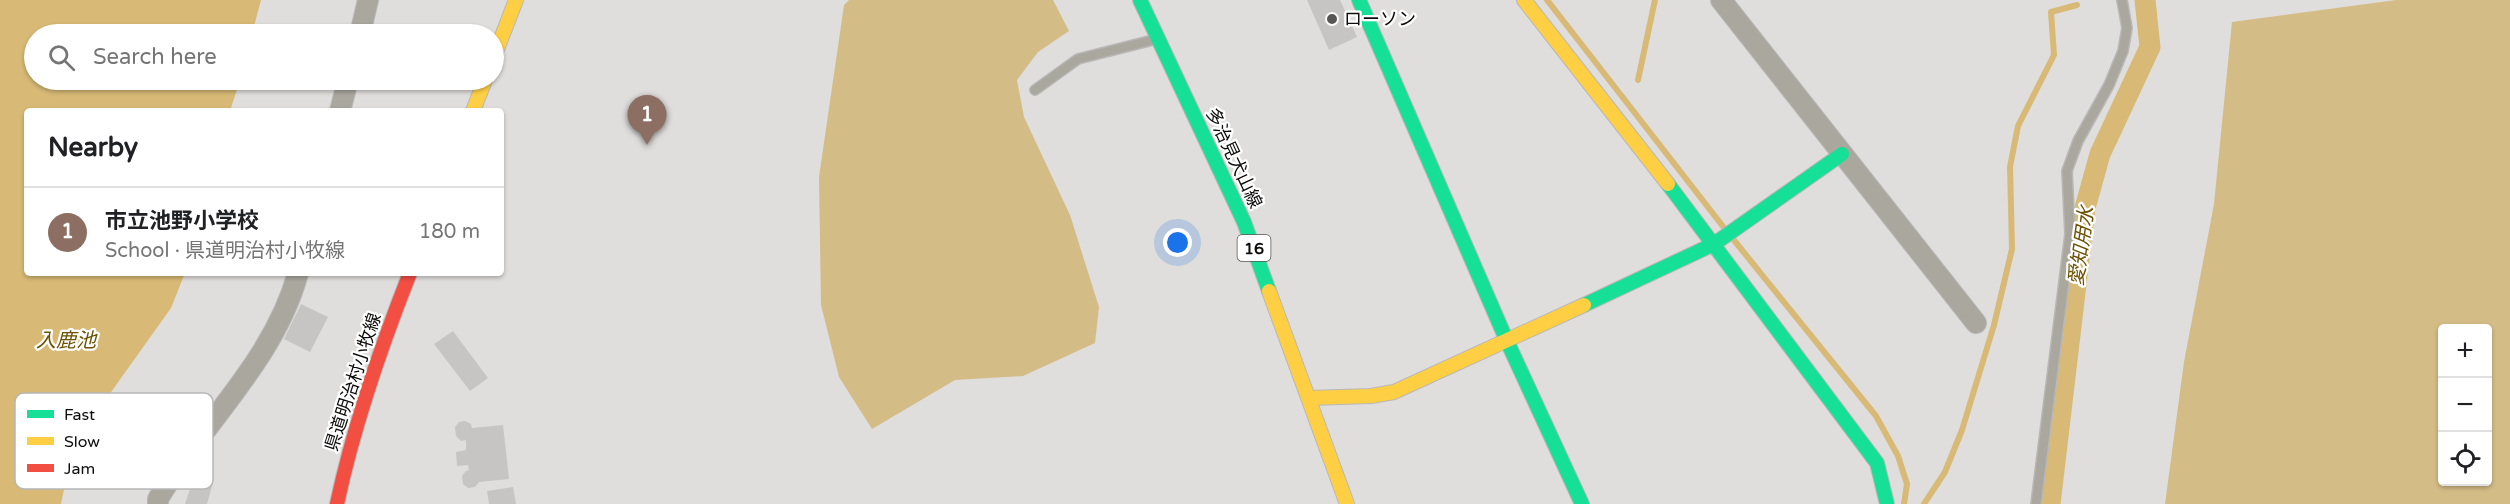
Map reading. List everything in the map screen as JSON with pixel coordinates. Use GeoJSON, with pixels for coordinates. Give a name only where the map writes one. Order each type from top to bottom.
{"type":"FeatureCollection","features":[{"type":"Feature","properties":{"kind":"street"},"geometry":{"type":"LineString","coordinates":[[362,24],[368,0]]}},
{"type":"Feature","properties":{"kind":"street"},"geometry":{"type":"LineString","coordinates":[[504,31],[516,0]]}},
{"type":"Feature","properties":{"kind":"street","name":"多治見犬山線"},"geometry":{"type":"LineString","coordinates":[[1140,0],[1244,222],[1347,504]]}},
{"type":"Feature","properties":{"kind":"street"},"geometry":{"type":"LineString","coordinates":[[1359,0],[1506,339],[1582,504]]}},
{"type":"Feature","properties":{"kind":"street"},"geometry":{"type":"LineString","coordinates":[[1524,0],[1716,243],[1877,463],[1887,504]]}},
{"type":"Feature","properties":{"kind":"street"},"geometry":{"type":"LineString","coordinates":[[1721,0],[1976,323]]}},
{"type":"Feature","properties":{"kind":"street"},"geometry":{"type":"LineString","coordinates":[[341,108],[345,90]]}},
{"type":"Feature","properties":{"kind":"street"},"geometry":{"type":"LineString","coordinates":[[474,108],[481,90]]}},
{"type":"Feature","properties":{"kind":"street"},"geometry":{"type":"LineString","coordinates":[[1308,398],[1371,396],[1394,392],[1716,243],[1842,154]]}},
{"type":"Feature","properties":{"kind":"street"},"geometry":{"type":"LineString","coordinates":[[213,421],[255,366],[285,309],[297,276]]}},
{"type":"Feature","properties":{"kind":"street","name":"県道明治村小牧線"},"geometry":{"type":"LineString","coordinates":[[337,504],[352,439],[369,381],[409,276]]}},
{"type":"Feature","properties":{"kind":"street"},"geometry":{"type":"LineString","coordinates":[[158,504],[158,499],[164,489]]}},
{"type":"Feature","properties":{"kind":"lane"},"geometry":{"type":"LineString","coordinates":[[2036,504],[2070,234],[2067,171],[2078,141],[2109,86],[2123,51],[2127,28],[2122,0]]}},
{"type":"Feature","properties":{"kind":"lane"},"geometry":{"type":"LineString","coordinates":[[1035,90],[1078,59],[1158,39]]}},
{"type":"Feature","properties":{"kind":"shaded area"},"geometry":{"type":"Polygon","coordinates":[[[849,0],[1053,0],[1069,31],[1038,52],[1017,80],[1024,117],[1070,215],[1099,307],[1095,343],[1023,376],[955,380],[872,429],[839,377],[821,305],[819,177],[844,5],[849,0]]]}},
{"type":"Feature","properties":{"kind":"shaded area"},"geometry":{"type":"Polygon","coordinates":[[[2396,0],[2510,0],[2510,504],[2165,504],[2184,362],[2214,204],[2232,22],[2396,0]]]}},
{"type":"Feature","properties":{"kind":"water","name":"入鹿池"},"geometry":{"type":"Polygon","coordinates":[[[0,0],[261,0],[255,24],[24,24],[24,90],[237,90],[231,108],[24,108],[24,276],[184,276],[171,308],[110,393],[15,393],[15,489],[64,489],[61,504],[0,504],[0,0]]]}},
{"type":"Feature","properties":{"kind":"building","name":"ローソン"},"geometry":{"type":"Polygon","coordinates":[[[1307,0],[1340,0],[1357,37],[1329,50],[1307,0]]]}},
{"type":"Feature","properties":{"kind":"building"},"geometry":{"type":"Polygon","coordinates":[[[301,304],[328,317],[310,352],[284,339],[301,304]]]}},
{"type":"Feature","properties":{"kind":"building"},"geometry":{"type":"Polygon","coordinates":[[[453,331],[488,378],[470,391],[434,344],[453,331]]]}},
{"type":"Feature","properties":{"kind":"building"},"geometry":{"type":"Polygon","coordinates":[[[465,421],[471,424],[472,428],[503,425],[509,479],[479,482],[475,487],[468,488],[463,484],[462,476],[469,470],[468,465],[457,466],[456,452],[466,450],[466,440],[461,441],[456,436],[455,427],[459,422],[465,421]]]}},
{"type":"Feature","properties":{"kind":"building"},"geometry":{"type":"Polygon","coordinates":[[[513,487],[516,504],[489,504],[487,491],[513,487]]]}},
{"type":"Feature","properties":{"kind":"building"},"geometry":{"type":"Polygon","coordinates":[[[190,489],[211,489],[207,504],[185,504],[190,489]]]}},
{"type":"Feature","properties":{"kind":"waterway"},"geometry":{"type":"LineString","coordinates":[[1547,0],[1725,229]]}},
{"type":"Feature","properties":{"kind":"waterway"},"geometry":{"type":"LineString","coordinates":[[1638,80],[1655,0]]}},
{"type":"Feature","properties":{"kind":"waterway","name":"愛知用水"},"geometry":{"type":"LineString","coordinates":[[2050,504],[2085,208],[2100,154],[2150,47],[2145,0]]}},
{"type":"Feature","properties":{"kind":"waterway"},"geometry":{"type":"LineString","coordinates":[[1924,504],[1945,472],[1962,430],[1994,325],[2012,249],[2010,167],[2018,126],[2054,55],[2051,12],[2077,5]]}},
{"type":"Feature","properties":{"kind":"waterway"},"geometry":{"type":"LineString","coordinates":[[1733,239],[1876,416],[1898,456],[1907,484],[1904,504]]}},
{"type":"Feature","properties":{"kind":"traffic: fast"},"geometry":{"type":"LineString","coordinates":[[1140,0],[1244,222],[1269,291]]}},
{"type":"Feature","properties":{"kind":"traffic: fast"},"geometry":{"type":"LineString","coordinates":[[1359,0],[1506,339],[1582,504]]}},
{"type":"Feature","properties":{"kind":"traffic: fast"},"geometry":{"type":"LineString","coordinates":[[1584,305],[1714,244],[1842,154]]}},
{"type":"Feature","properties":{"kind":"traffic: fast"},"geometry":{"type":"LineString","coordinates":[[1668,184],[1877,463],[1887,504]]}},
{"type":"Feature","properties":{"kind":"traffic: slow"},"geometry":{"type":"LineString","coordinates":[[504,31],[516,0]]}},
{"type":"Feature","properties":{"kind":"traffic: slow"},"geometry":{"type":"LineString","coordinates":[[1524,0],[1668,184]]}},
{"type":"Feature","properties":{"kind":"traffic: slow"},"geometry":{"type":"LineString","coordinates":[[474,108],[481,90]]}},
{"type":"Feature","properties":{"kind":"traffic: slow"},"geometry":{"type":"LineString","coordinates":[[1269,291],[1347,504]]}},
{"type":"Feature","properties":{"kind":"traffic: slow"},"geometry":{"type":"LineString","coordinates":[[1308,398],[1371,396],[1394,392],[1584,305]]}},
{"type":"Feature","properties":{"kind":"traffic: jam"},"geometry":{"type":"LineString","coordinates":[[337,504],[351,445],[369,387],[409,276]]}},
{"type":"Feature","properties":{"kind":"place","name":"ローソン"},"geometry":{"type":"Point","coordinates":[1332,19]}},
{"type":"Feature","properties":{"kind":"place","name":"市立池野小学校"},"geometry":{"type":"Point","coordinates":[647,145]}}]}
